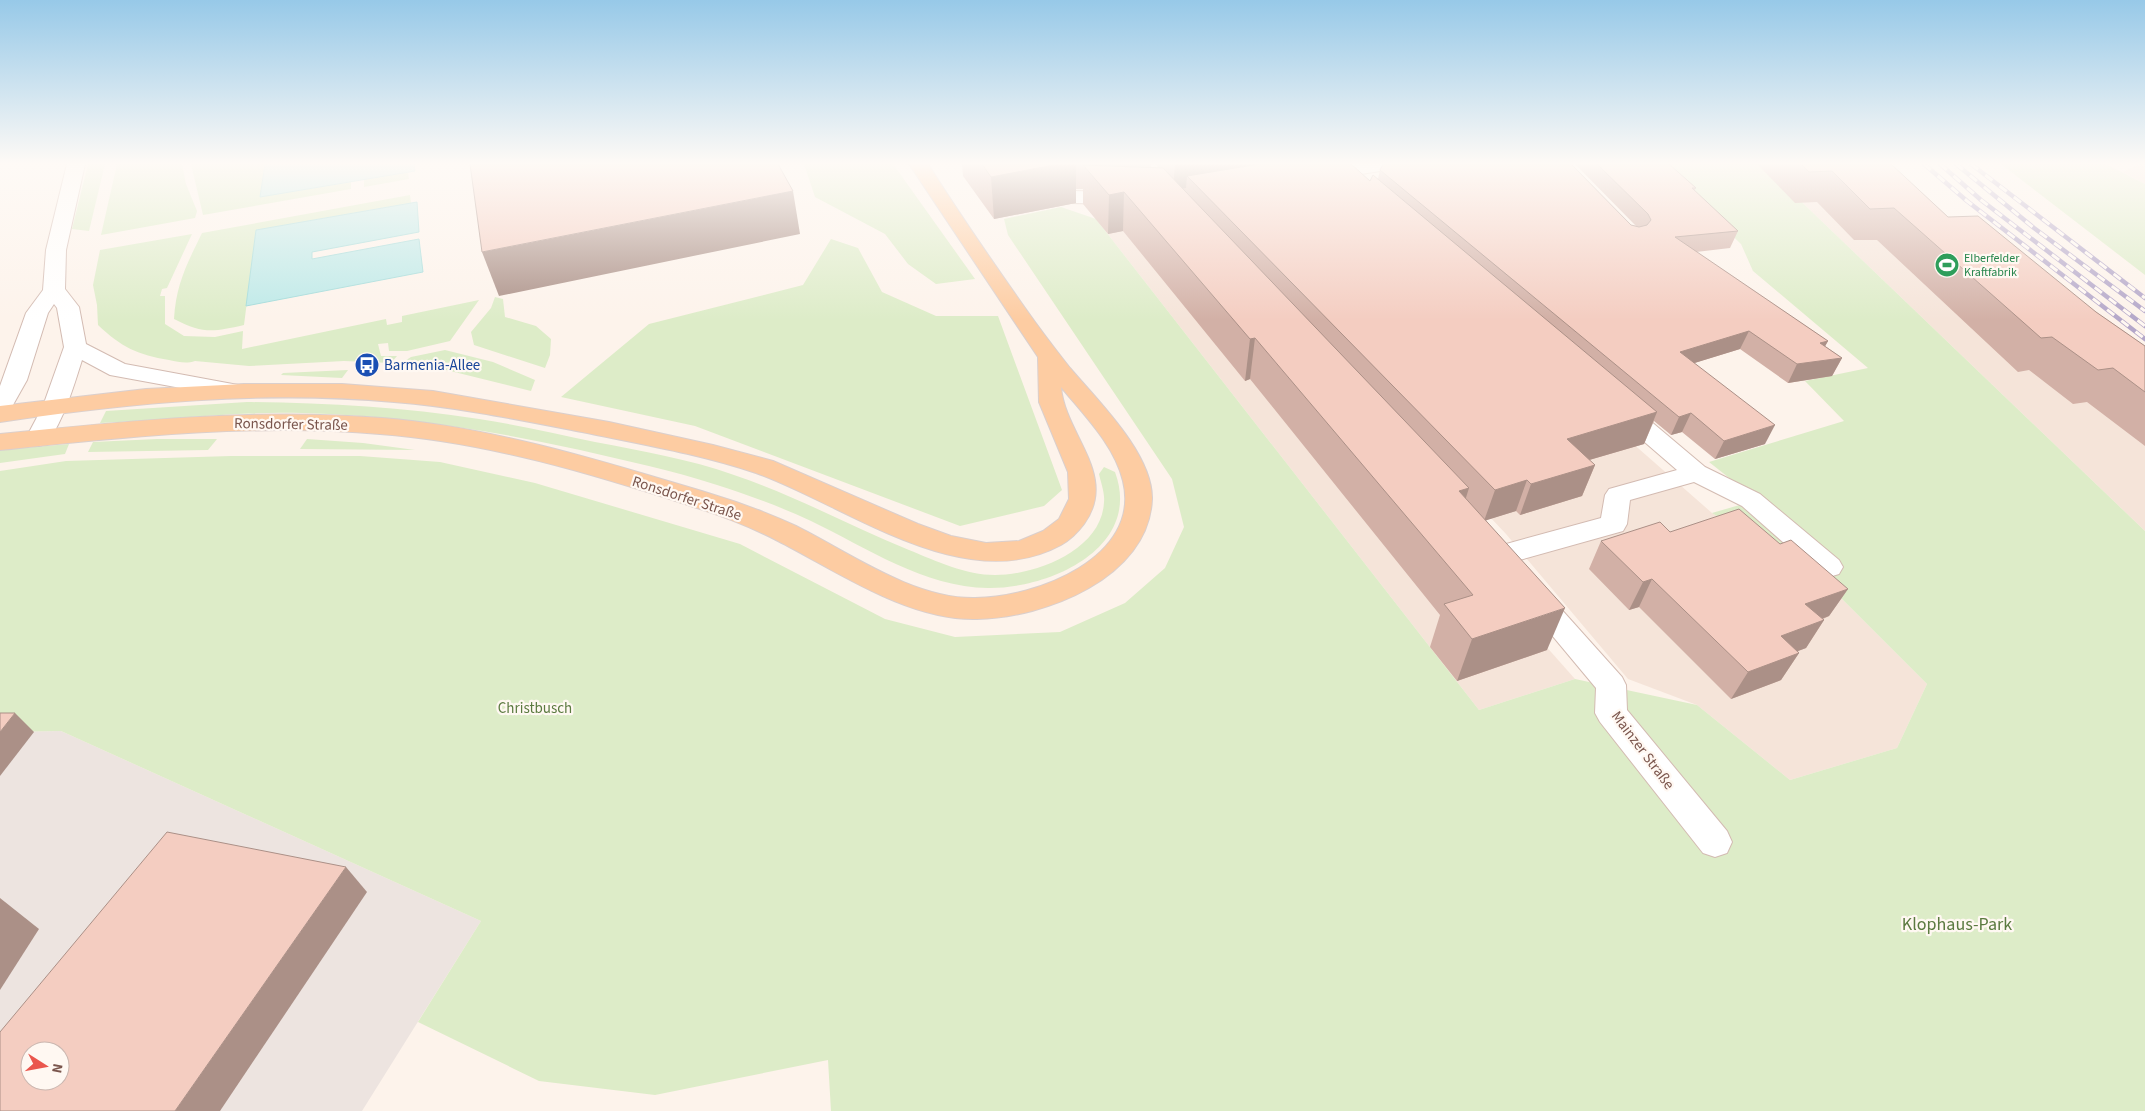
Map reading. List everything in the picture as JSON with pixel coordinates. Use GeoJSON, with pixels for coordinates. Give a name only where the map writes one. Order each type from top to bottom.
{"type":"FeatureCollection","features":[{"type":"Feature","properties":{"kind":"main road","name":"Ronsdorfer Straße"},"geometry":{"type":"LineString","coordinates":[[0,442],[257,421],[386,426],[484,441],[558,459],[707,502],[764,522],[906,592],[942,605],[972,609],[1036,600],[1078,583],[1112,557],[1130,534],[1138,509],[1140,493],[1136,476],[1128,461],[1085,397],[1049,357],[953,216]]}},
{"type":"Feature","properties":{"kind":"main road"},"geometry":{"type":"LineString","coordinates":[[0,414],[119,398],[230,390],[326,391],[440,400],[528,413],[725,455],[780,472],[913,533],[962,549],[1008,553],[1032,548],[1056,536],[1072,521],[1085,496],[1082,470],[1051,403],[1049,357]]}},
{"type":"Feature","properties":{"kind":"street"},"geometry":{"type":"LineString","coordinates":[[0,407],[15,380],[37,313],[54,290],[56,250],[64,216]]}},
{"type":"Feature","properties":{"kind":"street"},"geometry":{"type":"LineString","coordinates":[[38,438],[55,406],[75,347],[68,307],[54,290]]}},
{"type":"Feature","properties":{"kind":"street"},"geometry":{"type":"LineString","coordinates":[[75,347],[118,370],[230,390]]}},
{"type":"Feature","properties":{"kind":"street"},"geometry":{"type":"LineString","coordinates":[[1604,395],[1696,473],[1750,500],[1829,567]]}},
{"type":"Feature","properties":{"kind":"street","name":"Mainzer Straße"},"geometry":{"type":"LineString","coordinates":[[1696,473],[1618,496],[1614,524],[1489,546],[1611,685],[1611,713],[1715,842]]}},
{"type":"Feature","properties":{"kind":"shaded area"},"geometry":{"type":"Polygon","coordinates":[[[1101,216],[1164,216],[1575,679],[1479,710],[1096,219],[1101,216]]]}},
{"type":"Feature","properties":{"kind":"shaded area"},"geometry":{"type":"Polygon","coordinates":[[[1206,216],[1373,216],[1712,513],[1831,588],[1927,684],[1897,748],[1790,780],[1697,705],[1628,679],[1506,534],[1206,216]]]}},
{"type":"Feature","properties":{"kind":"shaded area"},"geometry":{"type":"Polygon","coordinates":[[[1816,216],[1847,216],[2145,397],[2145,531],[1816,216]]]}},
{"type":"Feature","properties":{"kind":"shaded area"},"geometry":{"type":"Polygon","coordinates":[[[61,731],[481,921],[362,1111],[0,1111],[0,732],[61,731]]]}},
{"type":"Feature","properties":{"kind":"green space"},"geometry":{"type":"Polygon","coordinates":[[[75,216],[93,216],[89,231],[72,229],[75,216]]]}},
{"type":"Feature","properties":{"kind":"green space"},"geometry":{"type":"Polygon","coordinates":[[[105,216],[196,216],[195,218],[101,235],[105,216]]]}},
{"type":"Feature","properties":{"kind":"green space"},"geometry":{"type":"Polygon","coordinates":[[[296,216],[337,216],[256,230],[244,325],[224,329],[201,329],[174,319],[180,285],[202,233],[296,216]]]}},
{"type":"Feature","properties":{"kind":"green space"},"geometry":{"type":"Polygon","coordinates":[[[851,216],[930,216],[975,279],[936,284],[908,264],[885,234],[851,216]]]}},
{"type":"Feature","properties":{"kind":"green space"},"geometry":{"type":"Polygon","coordinates":[[[1019,216],[1087,216],[1096,219],[1479,710],[1575,679],[1697,705],[1790,780],[1897,748],[1927,684],[1831,588],[1712,513],[1757,500],[1709,462],[1844,421],[1805,381],[1868,368],[1753,271],[1741,244],[1712,216],[1816,216],[2145,531],[2145,1111],[831,1111],[828,1060],[655,1095],[539,1081],[418,1022],[481,921],[61,731],[0,732],[0,471],[66,461],[231,456],[360,456],[440,462],[535,483],[740,544],[885,619],[955,637],[1060,632],[1125,603],[1165,568],[1184,527],[1172,479],[1008,235],[1004,219],[1019,216]]]}},
{"type":"Feature","properties":{"kind":"green space"},"geometry":{"type":"Polygon","coordinates":[[[2068,216],[2145,216],[2145,275],[2068,216]]]}},
{"type":"Feature","properties":{"kind":"green space"},"geometry":{"type":"Polygon","coordinates":[[[192,234],[167,288],[162,289],[160,296],[165,296],[165,324],[184,336],[215,337],[243,331],[242,349],[386,319],[387,325],[402,322],[402,316],[479,300],[450,341],[407,351],[389,351],[388,343],[378,344],[381,356],[397,356],[391,363],[344,361],[249,366],[195,361],[179,362],[148,356],[130,349],[114,339],[98,325],[93,285],[100,250],[192,234]]]}},
{"type":"Feature","properties":{"kind":"green space"},"geometry":{"type":"Polygon","coordinates":[[[831,239],[858,248],[882,292],[936,316],[998,316],[1062,490],[1044,506],[960,526],[695,426],[561,397],[649,324],[803,285],[831,239]]]}},
{"type":"Feature","properties":{"kind":"green space"},"geometry":{"type":"Polygon","coordinates":[[[495,297],[503,299],[505,317],[536,326],[551,339],[550,355],[545,368],[474,345],[471,332],[491,308],[495,297]]]}},
{"type":"Feature","properties":{"kind":"green space"},"geometry":{"type":"Polygon","coordinates":[[[445,350],[493,362],[535,380],[531,391],[434,367],[400,364],[411,357],[445,350]]]}},
{"type":"Feature","properties":{"kind":"green space"},"geometry":{"type":"Polygon","coordinates":[[[348,370],[342,378],[281,375],[283,373],[348,370]]]}},
{"type":"Feature","properties":{"kind":"green space"},"geometry":{"type":"Polygon","coordinates":[[[247,402],[363,406],[421,411],[494,421],[683,460],[717,469],[756,483],[940,563],[973,573],[995,575],[1029,570],[1047,565],[1079,546],[1092,534],[1100,519],[1104,499],[1099,474],[1104,467],[1115,472],[1120,499],[1116,522],[1103,542],[1085,559],[1062,572],[1038,581],[988,588],[964,586],[941,581],[919,573],[875,554],[800,516],[717,485],[649,466],[511,436],[407,420],[337,414],[226,414],[100,423],[106,411],[247,402]]]}},
{"type":"Feature","properties":{"kind":"green space"},"geometry":{"type":"Polygon","coordinates":[[[217,439],[208,450],[88,452],[93,442],[217,439]]]}},
{"type":"Feature","properties":{"kind":"green space"},"geometry":{"type":"Polygon","coordinates":[[[307,439],[363,443],[415,450],[300,449],[307,439]]]}},
{"type":"Feature","properties":{"kind":"green space"},"geometry":{"type":"Polygon","coordinates":[[[69,444],[65,454],[0,463],[0,450],[69,444]]]}},
{"type":"Feature","properties":{"kind":"water"},"geometry":{"type":"Polygon","coordinates":[[[337,216],[418,216],[419,232],[312,252],[312,259],[419,239],[423,272],[246,306],[256,230],[337,216]]]}},
{"type":"Feature","properties":{"kind":"building"},"geometry":{"type":"Polygon","coordinates":[[[477,216],[666,216],[482,252],[477,216]]]}},
{"type":"Feature","properties":{"kind":"building"},"geometry":{"type":"Polygon","coordinates":[[[1144,216],[1209,216],[1469,488],[1459,491],[1565,608],[1472,639],[1444,604],[1473,595],[1255,338],[1250,339],[1144,216]]]}},
{"type":"Feature","properties":{"kind":"building"},"geometry":{"type":"Polygon","coordinates":[[[1226,216],[1422,216],[1657,412],[1567,439],[1595,465],[1531,484],[1527,480],[1495,490],[1226,216]]]}},
{"type":"Feature","properties":{"kind":"building"},"geometry":{"type":"Polygon","coordinates":[[[1435,216],[1622,216],[1631,225],[1639,227],[1647,225],[1651,220],[1649,216],[1722,216],[1738,231],[1675,237],[1828,341],[1820,343],[1842,358],[1797,364],[1749,331],[1680,352],[1775,425],[1724,441],[1691,413],[1679,417],[1435,216]]]}},
{"type":"Feature","properties":{"kind":"building"},"geometry":{"type":"Polygon","coordinates":[[[1903,216],[1978,216],[2096,312],[2145,346],[2145,392],[2113,368],[2098,370],[2052,337],[2041,338],[1903,216]]]}},
{"type":"Feature","properties":{"kind":"building"},"geometry":{"type":"Polygon","coordinates":[[[1739,509],[1780,544],[1791,540],[1848,589],[1805,604],[1824,620],[1781,636],[1799,653],[1748,672],[1652,579],[1643,582],[1601,541],[1660,522],[1670,532],[1739,509]]]}},
{"type":"Feature","properties":{"kind":"building"},"geometry":{"type":"Polygon","coordinates":[[[0,713],[15,713],[0,732],[0,713]]]}},
{"type":"Feature","properties":{"kind":"building"},"geometry":{"type":"Polygon","coordinates":[[[167,832],[346,867],[175,1111],[0,1111],[0,1032],[167,832]]]}},
{"type":"Feature","properties":{"kind":"railway"},"geometry":{"type":"LineString","coordinates":[[1986,216],[2145,339]]}},
{"type":"Feature","properties":{"kind":"railway"},"geometry":{"type":"LineString","coordinates":[[2002,216],[2145,326]]}},
{"type":"Feature","properties":{"kind":"railway"},"geometry":{"type":"LineString","coordinates":[[2019,216],[2145,311]]}},
{"type":"Feature","properties":{"kind":"railway"},"geometry":{"type":"LineString","coordinates":[[2038,216],[2145,298]]}},
{"type":"Feature","properties":{"kind":"place","name":"Elberfelder Kraftfabrik"},"geometry":{"type":"Point","coordinates":[1947,265]}},
{"type":"Feature","properties":{"kind":"place","name":"Barmenia-Allee"},"geometry":{"type":"Point","coordinates":[367,365]}},
{"type":"Feature","properties":{"kind":"park label","name":"Christbusch"},"geometry":{"type":"Point","coordinates":[535,708]}},
{"type":"Feature","properties":{"kind":"park label","name":"Klophaus-Park"},"geometry":{"type":"Point","coordinates":[1957,924]}}]}
